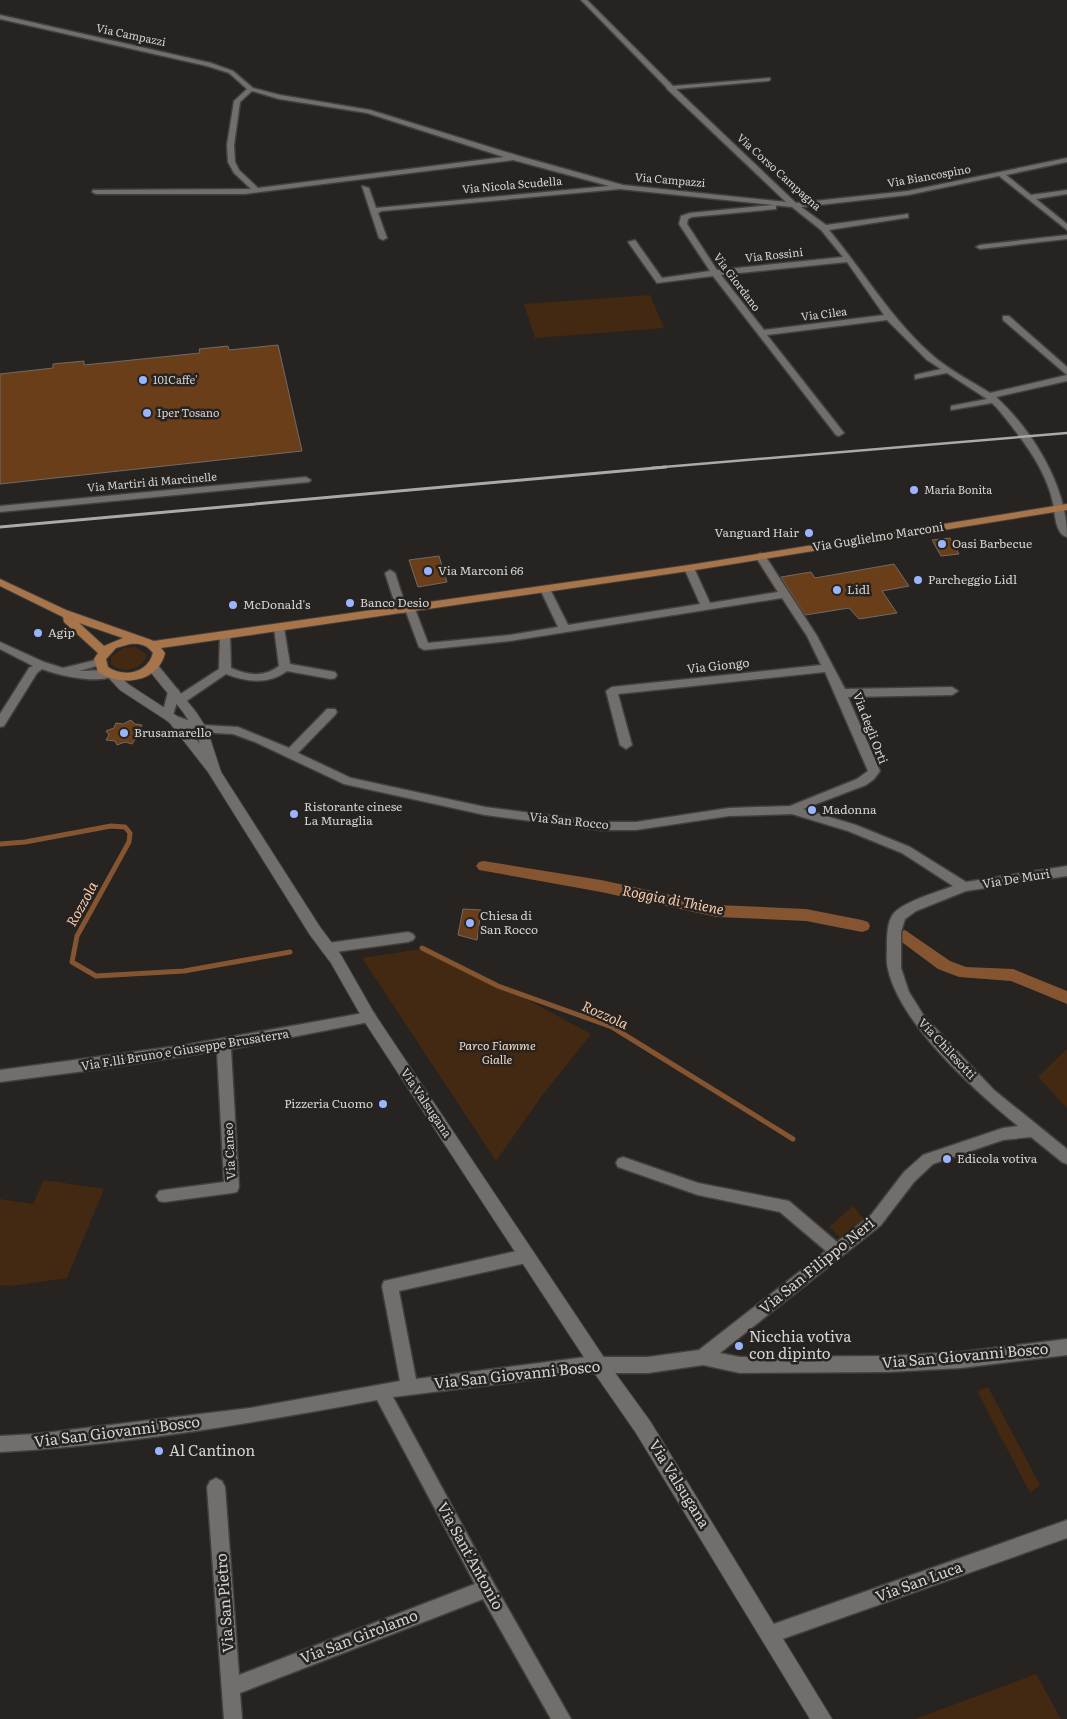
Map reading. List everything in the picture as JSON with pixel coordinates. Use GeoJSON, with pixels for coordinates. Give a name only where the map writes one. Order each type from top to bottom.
{"type":"FeatureCollection","features":[{"type":"Feature","properties":{"kind":"main road","name":"Via Guglielmo Marconi"},"geometry":{"type":"LineString","coordinates":[[102,657],[120,642],[148,643],[279,628],[689,568],[1063,508]]}},
{"type":"Feature","properties":{"kind":"main road","name":"Via Guglielmo Marconi"},"geometry":{"type":"LineString","coordinates":[[0,582],[62,613],[110,628],[148,643]]}},
{"type":"Feature","properties":{"kind":"main road","name":"Via Guglielmo Marconi"},"geometry":{"type":"LineString","coordinates":[[62,613],[84,632],[102,657],[102,669],[111,675],[134,676],[169,653],[221,636]]}},
{"type":"Feature","properties":{"kind":"main road","name":"Via Guglielmo Marconi"},"geometry":{"type":"LineString","coordinates":[[110,628],[155,635],[221,636]]}},
{"type":"Feature","properties":{"kind":"main road"},"geometry":{"type":"LineString","coordinates":[[148,643],[159,653],[156,663]]}},
{"type":"Feature","properties":{"kind":"main road","name":"Via Valsugana"},"geometry":{"type":"LineString","coordinates":[[156,663],[201,729],[216,772],[314,931],[328,948],[369,1017],[526,1256],[667,1463],[822,1719]]}},
{"type":"Feature","properties":{"kind":"main road","name":"Via Valsugana"},"geometry":{"type":"LineString","coordinates":[[111,675],[124,687],[171,717],[204,761],[216,772]]}},
{"type":"Feature","properties":{"kind":"street","name":"Via Corso Campagna"},"geometry":{"type":"LineString","coordinates":[[584,0],[670,88],[794,205],[824,228],[849,259],[889,318],[930,358],[992,398],[1028,440],[1063,508],[1059,517],[1067,534]]}},
{"type":"Feature","properties":{"kind":"street","name":"Via Campazzi"},"geometry":{"type":"LineString","coordinates":[[0,17],[209,64],[231,72],[252,89],[279,97],[368,111],[516,158],[623,186],[650,191],[794,205]]}},
{"type":"Feature","properties":{"kind":"street"},"geometry":{"type":"LineString","coordinates":[[670,88],[768,79]]}},
{"type":"Feature","properties":{"kind":"street"},"geometry":{"type":"LineString","coordinates":[[252,89],[237,101],[230,156],[234,168],[250,181],[256,191]]}},
{"type":"Feature","properties":{"kind":"street","name":"Via Campazzi"},"geometry":{"type":"LineString","coordinates":[[96,192],[193,194],[256,191],[516,158]]}},
{"type":"Feature","properties":{"kind":"street","name":"Via Biancospino"},"geometry":{"type":"LineString","coordinates":[[794,205],[908,193],[1067,160]]}},
{"type":"Feature","properties":{"kind":"street"},"geometry":{"type":"LineString","coordinates":[[1001,174],[1067,228]]}},
{"type":"Feature","properties":{"kind":"street","name":"Via Nicola Scudella"},"geometry":{"type":"LineString","coordinates":[[374,212],[397,211],[403,207],[623,186]]}},
{"type":"Feature","properties":{"kind":"street"},"geometry":{"type":"LineString","coordinates":[[365,188],[383,238]]}},
{"type":"Feature","properties":{"kind":"street"},"geometry":{"type":"LineString","coordinates":[[1030,197],[1067,192]]}},
{"type":"Feature","properties":{"kind":"street","name":"Via Giordano"},"geometry":{"type":"LineString","coordinates":[[779,203],[772,208],[690,215],[684,218],[683,224],[715,273],[839,433]]}},
{"type":"Feature","properties":{"kind":"street"},"geometry":{"type":"LineString","coordinates":[[824,228],[905,216]]}},
{"type":"Feature","properties":{"kind":"street"},"geometry":{"type":"LineString","coordinates":[[980,247],[1067,237]]}},
{"type":"Feature","properties":{"kind":"street","name":"Via Rossini"},"geometry":{"type":"LineString","coordinates":[[632,242],[660,281],[715,273],[849,259]]}},
{"type":"Feature","properties":{"kind":"street","name":"Via Cilea"},"geometry":{"type":"LineString","coordinates":[[762,333],[889,318]]}},
{"type":"Feature","properties":{"kind":"street"},"geometry":{"type":"LineString","coordinates":[[1006,318],[1067,372]]}},
{"type":"Feature","properties":{"kind":"street"},"geometry":{"type":"LineString","coordinates":[[918,377],[948,370]]}},
{"type":"Feature","properties":{"kind":"street"},"geometry":{"type":"LineString","coordinates":[[954,408],[1067,378]]}},
{"type":"Feature","properties":{"kind":"street","name":"Via Martiri di Marcinelle"},"geometry":{"type":"LineString","coordinates":[[0,509],[306,480]]}},
{"type":"Feature","properties":{"kind":"street","name":"Via degli Orti"},"geometry":{"type":"LineString","coordinates":[[760,556],[812,636],[842,693],[874,771],[873,775],[857,785],[813,799],[792,810]]}},
{"type":"Feature","properties":{"kind":"street"},"geometry":{"type":"LineString","coordinates":[[689,568],[706,606]]}},
{"type":"Feature","properties":{"kind":"street"},"geometry":{"type":"LineString","coordinates":[[390,573],[424,647],[510,638],[786,594]]}},
{"type":"Feature","properties":{"kind":"street"},"geometry":{"type":"LineString","coordinates":[[545,589],[564,629]]}},
{"type":"Feature","properties":{"kind":"street"},"geometry":{"type":"LineString","coordinates":[[279,628],[286,667]]}},
{"type":"Feature","properties":{"kind":"street"},"geometry":{"type":"LineString","coordinates":[[221,636],[225,670]]}},
{"type":"Feature","properties":{"kind":"street"},"geometry":{"type":"LineString","coordinates":[[0,645],[58,672],[88,676],[111,675]]}},
{"type":"Feature","properties":{"kind":"street"},"geometry":{"type":"LineString","coordinates":[[58,672],[82,668],[102,657]]}},
{"type":"Feature","properties":{"kind":"street"},"geometry":{"type":"LineString","coordinates":[[0,723],[34,671],[41,665]]}},
{"type":"Feature","properties":{"kind":"street"},"geometry":{"type":"LineString","coordinates":[[225,670],[239,676],[266,679],[286,667],[332,676]]}},
{"type":"Feature","properties":{"kind":"street","name":"Via Giongo"},"geometry":{"type":"LineString","coordinates":[[626,745],[612,691],[828,668]]}},
{"type":"Feature","properties":{"kind":"street"},"geometry":{"type":"LineString","coordinates":[[171,717],[178,696],[225,670]]}},
{"type":"Feature","properties":{"kind":"street","name":"Via degli Orti"},"geometry":{"type":"LineString","coordinates":[[842,693],[952,690]]}},
{"type":"Feature","properties":{"kind":"street"},"geometry":{"type":"LineString","coordinates":[[290,754],[331,712]]}},
{"type":"Feature","properties":{"kind":"street","name":"Via Valsugana"},"geometry":{"type":"LineString","coordinates":[[171,717],[201,729]]}},
{"type":"Feature","properties":{"kind":"street","name":"Via San Rocco"},"geometry":{"type":"LineString","coordinates":[[201,729],[234,730],[357,783],[485,811],[601,826],[636,826],[729,812],[792,810],[852,828],[906,850],[964,887]]}},
{"type":"Feature","properties":{"kind":"street","name":"Via De Muri"},"geometry":{"type":"LineString","coordinates":[[964,887],[1067,871]]}},
{"type":"Feature","properties":{"kind":"street","name":"Via Chilesotti"},"geometry":{"type":"LineString","coordinates":[[964,887],[911,908],[899,916],[894,932],[894,968],[903,993],[919,1020],[989,1094],[1067,1158]]}},
{"type":"Feature","properties":{"kind":"street"},"geometry":{"type":"LineString","coordinates":[[328,948],[408,937]]}},
{"type":"Feature","properties":{"kind":"street","name":"Via F.lli Bruno e Giuseppe Brusaterra"},"geometry":{"type":"LineString","coordinates":[[0,1076],[82,1067],[224,1046],[369,1017]]}},
{"type":"Feature","properties":{"kind":"street","name":"Via Caneo"},"geometry":{"type":"LineString","coordinates":[[164,1196],[232,1187],[224,1046]]}},
{"type":"Feature","properties":{"kind":"street","name":"Via San Filippo Neri"},"geometry":{"type":"LineString","coordinates":[[703,1357],[876,1220],[909,1177],[928,1159],[1003,1134],[1035,1130]]}},
{"type":"Feature","properties":{"kind":"street"},"geometry":{"type":"LineString","coordinates":[[623,1163],[698,1189],[784,1206],[836,1251]]}},
{"type":"Feature","properties":{"kind":"street"},"geometry":{"type":"LineString","coordinates":[[408,1387],[390,1286],[526,1256]]}},
{"type":"Feature","properties":{"kind":"street","name":"Via San Giovanni Bosco"},"geometry":{"type":"LineString","coordinates":[[0,1444],[36,1442],[250,1416],[408,1387],[599,1365],[648,1364],[703,1357],[740,1365],[888,1364],[961,1360],[1067,1347]]}},
{"type":"Feature","properties":{"kind":"street","name":"Via Sant'Antonio"},"geometry":{"type":"LineString","coordinates":[[381,1391],[487,1588],[562,1719]]}},
{"type":"Feature","properties":{"kind":"street","name":"Via San Pietro"},"geometry":{"type":"LineString","coordinates":[[216,1486],[233,1719]]}},
{"type":"Feature","properties":{"kind":"street","name":"Via San Luca"},"geometry":{"type":"LineString","coordinates":[[771,1634],[1067,1529]]}},
{"type":"Feature","properties":{"kind":"street","name":"Via San Girolamo"},"geometry":{"type":"LineString","coordinates":[[231,1687],[487,1588]]}},
{"type":"Feature","properties":{"kind":"green space"},"geometry":{"type":"Polygon","coordinates":[[[650,295],[664,328],[535,338],[524,304],[650,295]]]}},
{"type":"Feature","properties":{"kind":"green space"},"geometry":{"type":"Polygon","coordinates":[[[135,647],[146,654],[146,658],[135,668],[125,670],[111,664],[111,657],[123,648],[135,647]]]}},
{"type":"Feature","properties":{"kind":"green space","name":"Parco Fiamme Gialle"},"geometry":{"type":"Polygon","coordinates":[[[422,949],[506,988],[591,1034],[544,1093],[496,1161],[362,958],[422,949]]]}},
{"type":"Feature","properties":{"kind":"green space"},"geometry":{"type":"Polygon","coordinates":[[[1067,1049],[1067,1108],[1038,1077],[1067,1049]]]}},
{"type":"Feature","properties":{"kind":"green space"},"geometry":{"type":"Polygon","coordinates":[[[44,1180],[104,1189],[67,1278],[11,1286],[0,1285],[0,1199],[33,1204],[44,1180]]]}},
{"type":"Feature","properties":{"kind":"green space"},"geometry":{"type":"Polygon","coordinates":[[[853,1206],[864,1219],[840,1237],[829,1227],[853,1206]]]}},
{"type":"Feature","properties":{"kind":"green space"},"geometry":{"type":"Polygon","coordinates":[[[988,1387],[1040,1485],[1030,1493],[977,1391],[988,1387]]]}},
{"type":"Feature","properties":{"kind":"green space"},"geometry":{"type":"Polygon","coordinates":[[[1036,1674],[1061,1719],[915,1719],[1036,1674]]]}},
{"type":"Feature","properties":{"kind":"building","name":"Iper Tosano"},"geometry":{"type":"Polygon","coordinates":[[[278,345],[302,451],[0,484],[0,374],[53,368],[53,364],[84,361],[84,365],[200,353],[199,349],[228,346],[229,350],[278,345]]]}},
{"type":"Feature","properties":{"kind":"building","name":"Oasi Barbecue"},"geometry":{"type":"Polygon","coordinates":[[[950,538],[959,554],[941,556],[932,540],[950,538]]]}},
{"type":"Feature","properties":{"kind":"building","name":"Via Marconi 66"},"geometry":{"type":"Polygon","coordinates":[[[439,556],[447,582],[418,587],[409,560],[439,556]]]}},
{"type":"Feature","properties":{"kind":"building","name":"Lidl"},"geometry":{"type":"Polygon","coordinates":[[[894,564],[909,586],[882,591],[897,613],[859,619],[849,608],[805,615],[781,577],[811,572],[815,578],[894,564]]]}},
{"type":"Feature","properties":{"kind":"building","name":"Brusamarello"},"geometry":{"type":"Polygon","coordinates":[[[131,720],[135,724],[142,725],[139,731],[143,736],[136,738],[132,744],[125,742],[117,745],[115,741],[106,740],[109,735],[106,731],[114,728],[116,723],[123,724],[131,720]]]}},
{"type":"Feature","properties":{"kind":"building","name":"Chiesa di San Rocco"},"geometry":{"type":"Polygon","coordinates":[[[463,909],[481,910],[477,940],[458,935],[463,909]]]}},
{"type":"Feature","properties":{"kind":"waterway","name":"Rozzola"},"geometry":{"type":"LineString","coordinates":[[0,844],[25,842],[111,826],[125,827],[130,833],[129,842],[77,936],[72,962],[96,976],[184,971],[290,952]]}},
{"type":"Feature","properties":{"kind":"waterway","name":"Roggia di Thiene"},"geometry":{"type":"LineString","coordinates":[[484,866],[601,886],[717,911],[806,915],[862,926]]}},
{"type":"Feature","properties":{"kind":"waterway","name":"Roggia di Thiene"},"geometry":{"type":"LineString","coordinates":[[905,936],[944,965],[965,973],[1013,975],[1067,998]]}},
{"type":"Feature","properties":{"kind":"waterway","name":"Rozzola"},"geometry":{"type":"LineString","coordinates":[[422,948],[498,986],[612,1027],[793,1139]]}},
{"type":"Feature","properties":{"kind":"railway"},"geometry":{"type":"LineString","coordinates":[[652,468],[1067,433]]}},
{"type":"Feature","properties":{"kind":"railway"},"geometry":{"type":"LineString","coordinates":[[0,527],[666,467]]}},
{"type":"Feature","properties":{"kind":"place","name":"101Caffe'"},"geometry":{"type":"Point","coordinates":[143,380]}},
{"type":"Feature","properties":{"kind":"place","name":"Iper Tosano"},"geometry":{"type":"Point","coordinates":[147,413]}},
{"type":"Feature","properties":{"kind":"place","name":"María Bonita"},"geometry":{"type":"Point","coordinates":[914,490]}},
{"type":"Feature","properties":{"kind":"place","name":"Vanguard Hair"},"geometry":{"type":"Point","coordinates":[809,533]}},
{"type":"Feature","properties":{"kind":"place","name":"Oasi Barbecue"},"geometry":{"type":"Point","coordinates":[942,544]}},
{"type":"Feature","properties":{"kind":"place","name":"Via Marconi 66"},"geometry":{"type":"Point","coordinates":[428,571]}},
{"type":"Feature","properties":{"kind":"place","name":"Parcheggio Lidl"},"geometry":{"type":"Point","coordinates":[918,580]}},
{"type":"Feature","properties":{"kind":"place","name":"Lidl"},"geometry":{"type":"Point","coordinates":[837,590]}},
{"type":"Feature","properties":{"kind":"place","name":"Banco Desio"},"geometry":{"type":"Point","coordinates":[350,603]}},
{"type":"Feature","properties":{"kind":"place","name":"McDonald's"},"geometry":{"type":"Point","coordinates":[233,605]}},
{"type":"Feature","properties":{"kind":"place","name":"Agip"},"geometry":{"type":"Point","coordinates":[38,633]}},
{"type":"Feature","properties":{"kind":"place","name":"Brusamarello"},"geometry":{"type":"Point","coordinates":[124,733]}},
{"type":"Feature","properties":{"kind":"place","name":"Madonna"},"geometry":{"type":"Point","coordinates":[812,810]}},
{"type":"Feature","properties":{"kind":"place","name":"Ristorante cinese La Muraglia"},"geometry":{"type":"Point","coordinates":[294,814]}},
{"type":"Feature","properties":{"kind":"place","name":"Chiesa di San Rocco"},"geometry":{"type":"Point","coordinates":[470,923]}},
{"type":"Feature","properties":{"kind":"place","name":"Pizzeria Cuomo"},"geometry":{"type":"Point","coordinates":[383,1104]}},
{"type":"Feature","properties":{"kind":"place","name":"Edicola votiva"},"geometry":{"type":"Point","coordinates":[947,1159]}},
{"type":"Feature","properties":{"kind":"place","name":"Nicchia votiva con dipinto"},"geometry":{"type":"Point","coordinates":[739,1346]}},
{"type":"Feature","properties":{"kind":"place","name":"Al Cantinon"},"geometry":{"type":"Point","coordinates":[159,1451]}}]}
